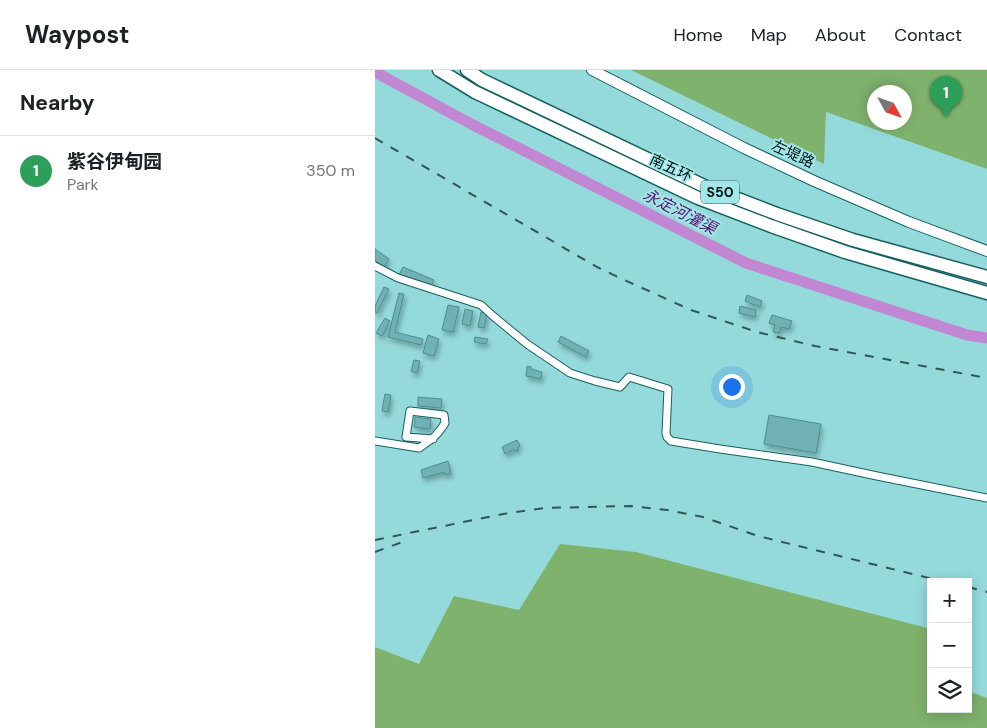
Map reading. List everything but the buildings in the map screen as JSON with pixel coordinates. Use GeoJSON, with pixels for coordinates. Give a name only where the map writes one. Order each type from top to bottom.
{"type":"FeatureCollection","features":[{"type":"Feature","properties":{"kind":"highway","name":"南五环"},"geometry":{"type":"LineString","coordinates":[[439,70],[475,92],[698,198],[845,252],[987,293]]}},
{"type":"Feature","properties":{"kind":"highway","name":"南五环"},"geometry":{"type":"LineString","coordinates":[[467,70],[482,80],[704,186],[853,240],[987,277]]}},
{"type":"Feature","properties":{"kind":"main road","name":"左堤路"},"geometry":{"type":"LineString","coordinates":[[593,70],[744,148],[805,177],[909,222],[987,251]]}},
{"type":"Feature","properties":{"kind":"street"},"geometry":{"type":"LineString","coordinates":[[375,266],[398,278],[481,305],[527,344],[570,372],[620,387],[629,377],[668,389],[666,433],[671,441],[812,462],[987,498]]}},
{"type":"Feature","properties":{"kind":"street"},"geometry":{"type":"LineString","coordinates":[[375,441],[419,448],[433,439],[445,423],[444,415],[410,411],[406,437],[433,439]]}},
{"type":"Feature","properties":{"kind":"green space"},"geometry":{"type":"Polygon","coordinates":[[[631,70],[987,70],[987,169],[877,130],[912,130],[912,85],[867,85],[867,127],[826,112],[824,164],[631,70]]]}},
{"type":"Feature","properties":{"kind":"green space"},"geometry":{"type":"Polygon","coordinates":[[[560,544],[636,552],[927,628],[927,713],[972,713],[972,692],[987,698],[987,728],[375,728],[375,647],[419,664],[454,596],[519,610],[560,544]]]}},
{"type":"Feature","properties":{"kind":"waterway","name":"永定河灌渠"},"geometry":{"type":"LineString","coordinates":[[375,72],[473,125],[746,263],[967,335],[987,338]]}},
{"type":"Feature","properties":{"kind":"railway"},"geometry":{"type":"LineString","coordinates":[[375,138],[597,267],[691,310],[757,332],[815,346],[987,378]]}},
{"type":"Feature","properties":{"kind":"railway"},"geometry":{"type":"LineString","coordinates":[[375,540],[503,514],[544,508],[630,506],[667,510],[703,517],[758,536],[929,578]]}},
{"type":"Feature","properties":{"kind":"railway"},"geometry":{"type":"LineString","coordinates":[[375,552],[408,540]]}},
{"type":"Feature","properties":{"kind":"railway"},"geometry":{"type":"LineString","coordinates":[[972,588],[987,592]]}},
{"type":"Feature","properties":{"kind":"place","name":"紫谷伊甸园"},"geometry":{"type":"Point","coordinates":[946,117]}}]}
